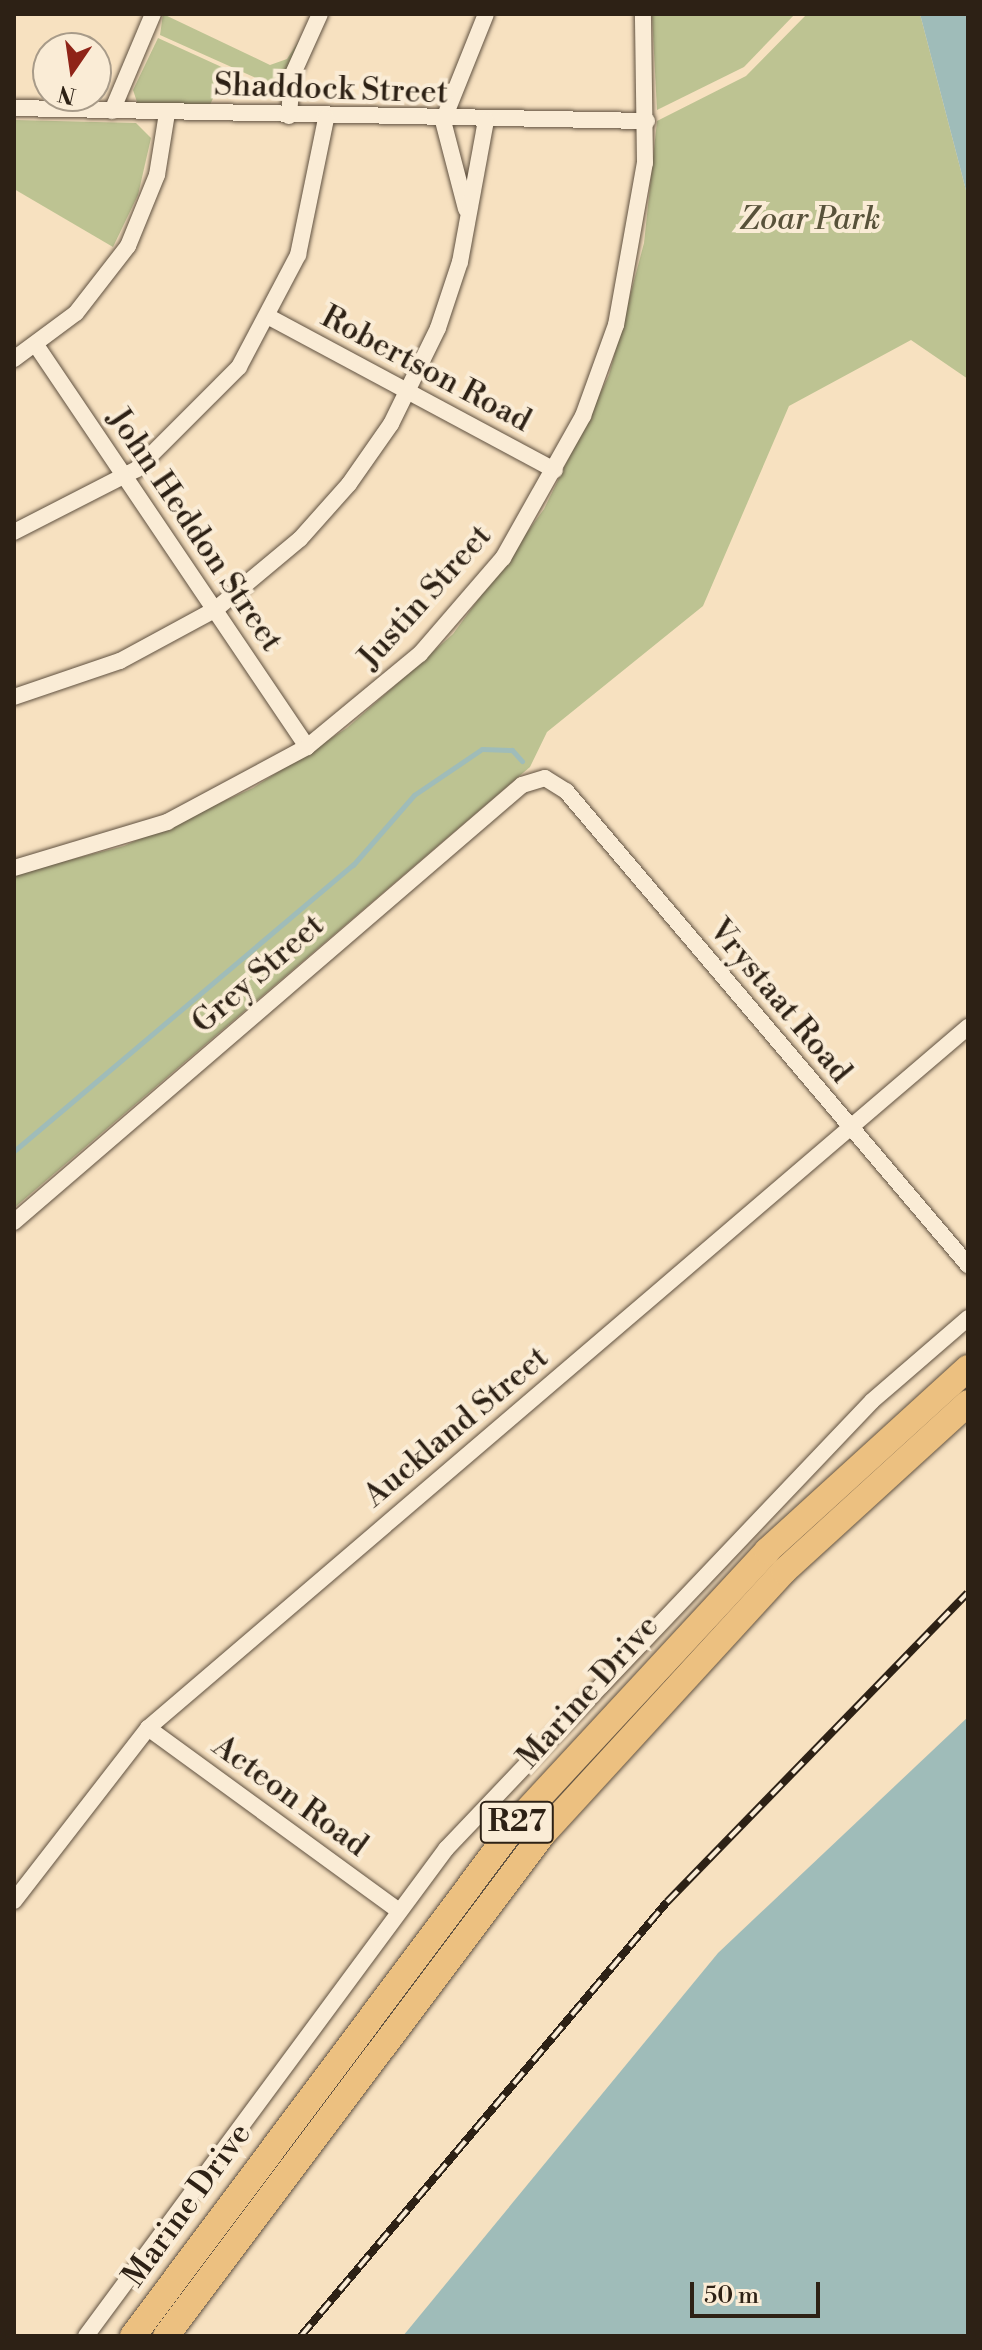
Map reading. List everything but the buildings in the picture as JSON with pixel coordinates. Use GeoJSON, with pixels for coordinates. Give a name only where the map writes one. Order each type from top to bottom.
{"type":"FeatureCollection","features":[{"type":"Feature","properties":{"kind":"main road","name":"Marine Drive"},"geometry":{"type":"LineString","coordinates":[[133,2336],[522,1816],[767,1551],[968,1368]]}},
{"type":"Feature","properties":{"kind":"main road","name":"Marine Drive"},"geometry":{"type":"LineString","coordinates":[[166,2336],[542,1835],[784,1571],[968,1403]]}},
{"type":"Feature","properties":{"kind":"street"},"geometry":{"type":"LineString","coordinates":[[289,116],[292,76],[320,14]]}},
{"type":"Feature","properties":{"kind":"street"},"geometry":{"type":"LineString","coordinates":[[467,215],[443,121],[486,14]]}},
{"type":"Feature","properties":{"kind":"street","name":"Justin Street"},"geometry":{"type":"LineString","coordinates":[[14,868],[167,822],[307,747],[385,686],[480,588],[555,470],[616,325],[637,233],[647,121],[643,14]]}},
{"type":"Feature","properties":{"kind":"street"},"geometry":{"type":"LineString","coordinates":[[112,111],[147,16]]}},
{"type":"Feature","properties":{"kind":"street","name":"Shaddock Street"},"geometry":{"type":"LineString","coordinates":[[112,111],[443,121],[647,121]]}},
{"type":"Feature","properties":{"kind":"street"},"geometry":{"type":"LineString","coordinates":[[14,359],[36,345],[96,292],[128,246],[157,175],[167,113]]}},
{"type":"Feature","properties":{"kind":"street"},"geometry":{"type":"LineString","coordinates":[[14,532],[126,476],[211,401],[271,318],[308,221],[326,118]]}},
{"type":"Feature","properties":{"kind":"street"},"geometry":{"type":"LineString","coordinates":[[14,697],[120,661],[216,609],[325,512],[409,392],[450,295],[486,120]]}},
{"type":"Feature","properties":{"kind":"street","name":"Robertson Road"},"geometry":{"type":"LineString","coordinates":[[271,318],[555,470]]}},
{"type":"Feature","properties":{"kind":"street","name":"John Heddon Street"},"geometry":{"type":"LineString","coordinates":[[36,345],[307,747]]}},
{"type":"Feature","properties":{"kind":"street","name":"Vrystaat Road"},"geometry":{"type":"LineString","coordinates":[[545,778],[566,791],[968,1265]]}},
{"type":"Feature","properties":{"kind":"street","name":"Grey Street"},"geometry":{"type":"LineString","coordinates":[[14,1222],[522,785],[545,778]]}},
{"type":"Feature","properties":{"kind":"street","name":"Auckland Street"},"geometry":{"type":"LineString","coordinates":[[14,1901],[148,1728],[968,1027]]}},
{"type":"Feature","properties":{"kind":"street"},"geometry":{"type":"LineString","coordinates":[[86,2336],[398,1910],[488,1802],[808,1466],[968,1318]]}},
{"type":"Feature","properties":{"kind":"street","name":"Acteon Road"},"geometry":{"type":"LineString","coordinates":[[148,1728],[398,1910]]}},
{"type":"Feature","properties":{"kind":"green space"},"geometry":{"type":"Polygon","coordinates":[[[163,14],[270,65],[287,59],[302,36],[283,90],[160,35],[163,14]]]}},
{"type":"Feature","properties":{"kind":"green space"},"geometry":{"type":"Polygon","coordinates":[[[652,14],[795,14],[744,67],[657,110],[652,14]]]}},
{"type":"Feature","properties":{"kind":"green space","name":"Zoar Park"},"geometry":{"type":"Polygon","coordinates":[[[807,14],[920,14],[968,198],[968,379],[911,340],[789,406],[703,606],[547,732],[530,767],[14,1208],[14,874],[124,846],[253,788],[347,728],[453,634],[544,509],[609,375],[644,243],[657,121],[746,76],[807,14]]]}},
{"type":"Feature","properties":{"kind":"green space"},"geometry":{"type":"Polygon","coordinates":[[[158,38],[226,69],[210,105],[138,105],[133,90],[158,38]]]}},
{"type":"Feature","properties":{"kind":"green space"},"geometry":{"type":"Polygon","coordinates":[[[14,120],[136,123],[151,138],[138,195],[113,247],[14,189],[14,120]]]}},
{"type":"Feature","properties":{"kind":"water"},"geometry":{"type":"Polygon","coordinates":[[[920,14],[968,14],[968,198],[920,14]]]}},
{"type":"Feature","properties":{"kind":"water"},"geometry":{"type":"Polygon","coordinates":[[[968,1717],[968,2336],[403,2336],[718,1953],[968,1717]]]}},
{"type":"Feature","properties":{"kind":"waterway"},"geometry":{"type":"LineString","coordinates":[[14,1151],[353,865],[414,795],[482,749],[512,750],[522,761]]}},
{"type":"Feature","properties":{"kind":"railway"},"geometry":{"type":"LineString","coordinates":[[301,2336],[667,1902],[968,1593]]}}]}
